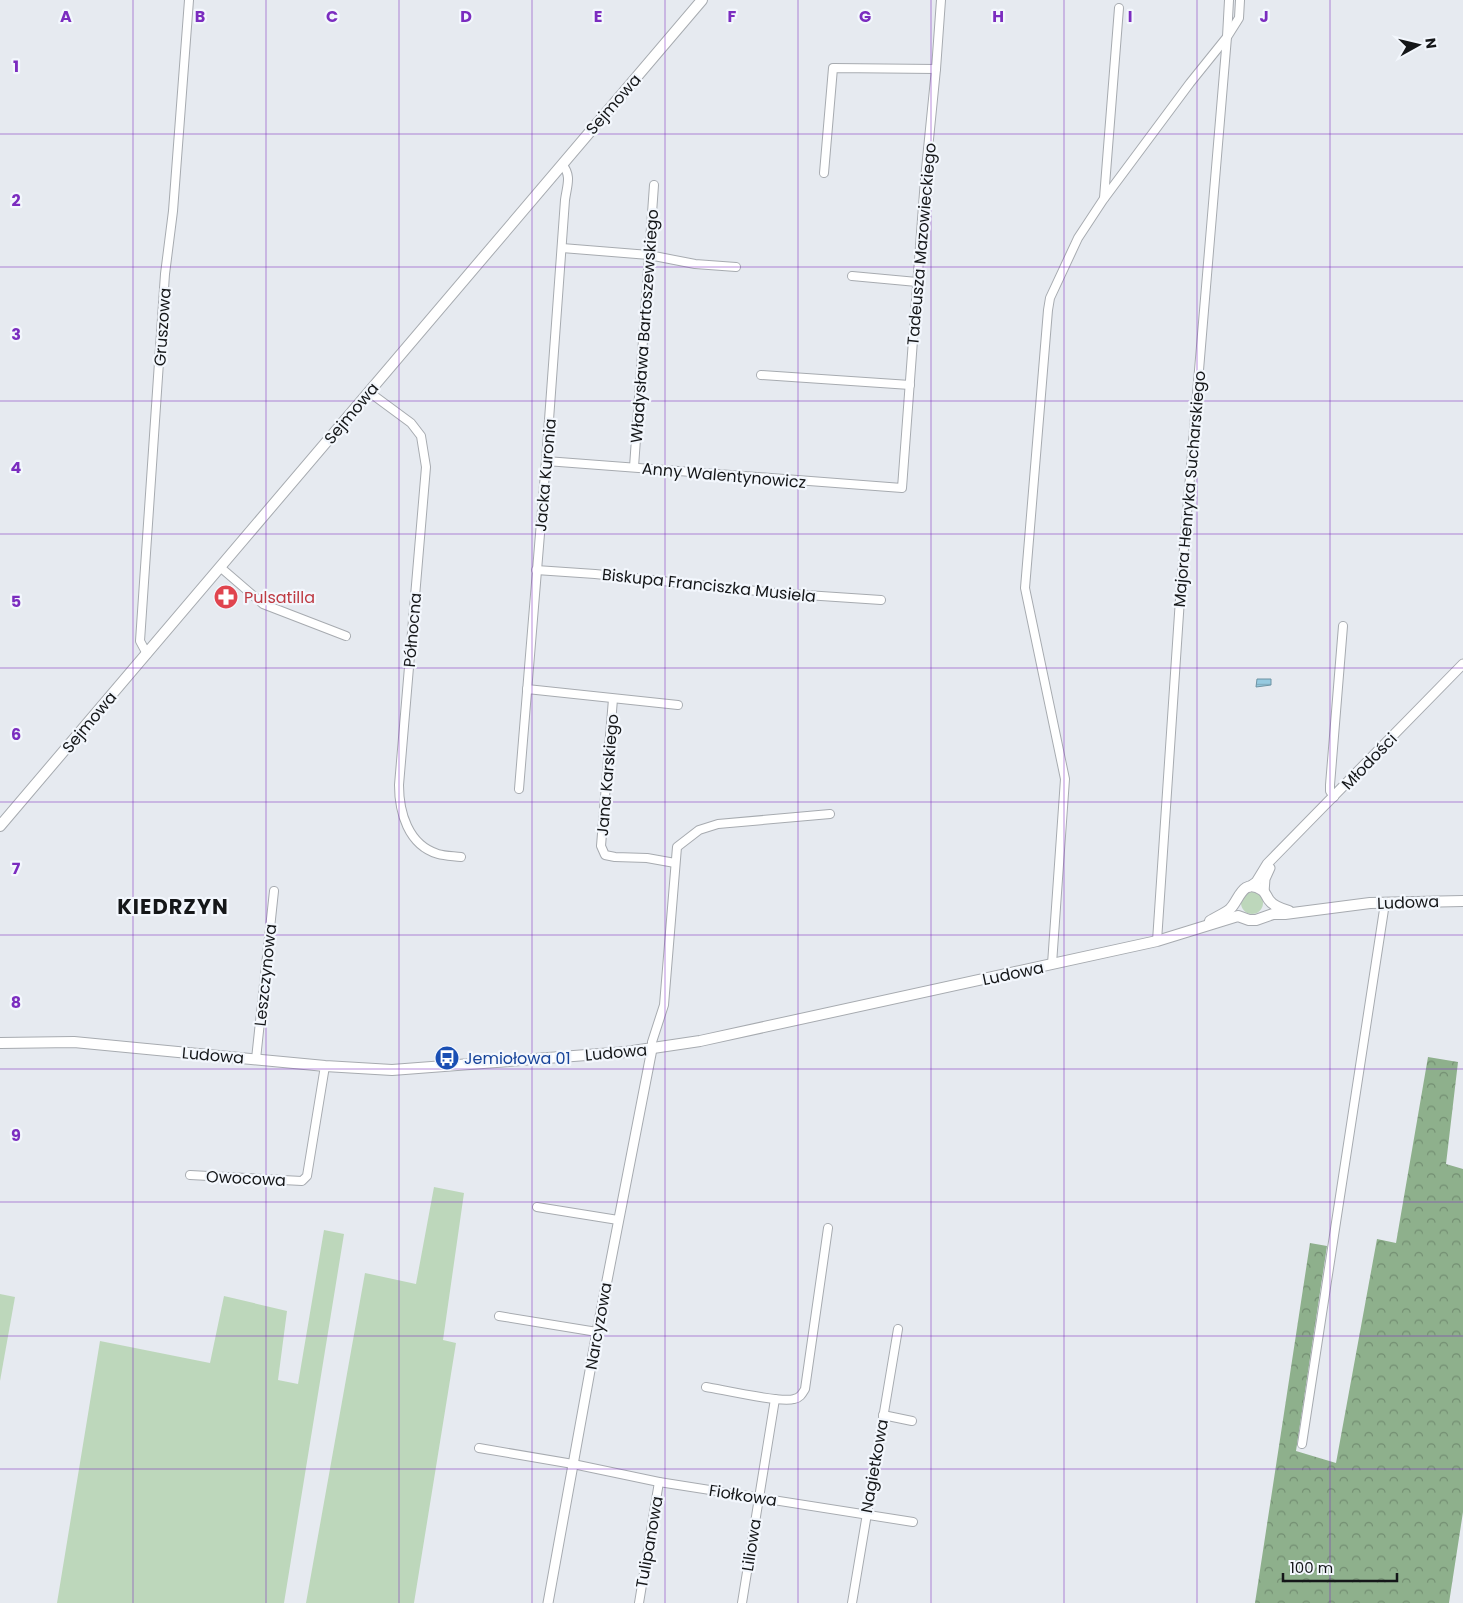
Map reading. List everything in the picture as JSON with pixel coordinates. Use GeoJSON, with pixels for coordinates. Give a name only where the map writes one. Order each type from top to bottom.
{"type":"FeatureCollection","features":[{"type":"Feature","properties":{"kind":"main road","name":"Sejmowa"},"geometry":{"type":"LineString","coordinates":[[0,826],[702,0]]}},
{"type":"Feature","properties":{"kind":"main road","name":"Ludowa"},"geometry":{"type":"LineString","coordinates":[[1192,931],[1230,909],[1240,892],[1249,887],[1257,888],[1279,908],[1294,912]]}},
{"type":"Feature","properties":{"kind":"main road"},"geometry":{"type":"LineString","coordinates":[[1263,916],[1269,906],[1266,896]]}},
{"type":"Feature","properties":{"kind":"main road"},"geometry":{"type":"LineString","coordinates":[[1236,900],[1236,909],[1242,917]]}},
{"type":"Feature","properties":{"kind":"main road","name":"Ludowa"},"geometry":{"type":"LineString","coordinates":[[0,1043],[74,1042],[325,1066],[392,1070],[652,1049],[700,1042],[1157,941],[1234,917],[1256,920],[1263,916],[1385,903],[1463,901]]}},
{"type":"Feature","properties":{"kind":"street","name":"Gruszowa"},"geometry":{"type":"LineString","coordinates":[[147,654],[140,641],[165,284],[173,211],[189,0]]}},
{"type":"Feature","properties":{"kind":"street","name":"Tadeusza Mazowieckiego"},"geometry":{"type":"LineString","coordinates":[[902,488],[925,179],[941,0]]}},
{"type":"Feature","properties":{"kind":"street","name":"Majora Henryka Sucharskiego"},"geometry":{"type":"LineString","coordinates":[[1157,941],[1181,584],[1229,0]]}},
{"type":"Feature","properties":{"kind":"street","name":"Majora Henryka Sucharskiego"},"geometry":{"type":"LineString","coordinates":[[1227,37],[1239,18],[1240,0]]}},
{"type":"Feature","properties":{"kind":"street"},"geometry":{"type":"LineString","coordinates":[[1103,200],[1119,8]]}},
{"type":"Feature","properties":{"kind":"street"},"geometry":{"type":"LineString","coordinates":[[1052,964],[1065,784],[1025,588],[1050,298],[1073,248],[1103,200],[1190,83],[1227,37]]}},
{"type":"Feature","properties":{"kind":"street"},"geometry":{"type":"LineString","coordinates":[[824,173],[833,68],[936,69]]}},
{"type":"Feature","properties":{"kind":"street","name":"Jacka Kuronia"},"geometry":{"type":"LineString","coordinates":[[519,789],[565,200],[569,176],[562,164]]}},
{"type":"Feature","properties":{"kind":"street","name":"Władysława Bartoszewskiego"},"geometry":{"type":"LineString","coordinates":[[634,468],[654,185]]}},
{"type":"Feature","properties":{"kind":"street"},"geometry":{"type":"LineString","coordinates":[[562,248],[649,255],[695,264],[736,267]]}},
{"type":"Feature","properties":{"kind":"street"},"geometry":{"type":"LineString","coordinates":[[852,276],[917,282]]}},
{"type":"Feature","properties":{"kind":"street"},"geometry":{"type":"LineString","coordinates":[[761,376],[910,385]]}},
{"type":"Feature","properties":{"kind":"street","name":"Północna"},"geometry":{"type":"LineString","coordinates":[[369,392],[410,423],[421,436],[426,467],[399,784],[401,810],[406,824],[414,837],[422,845],[440,855],[461,857]]}},
{"type":"Feature","properties":{"kind":"street","name":"Anny Walentynowicz"},"geometry":{"type":"LineString","coordinates":[[546,461],[902,488]]}},
{"type":"Feature","properties":{"kind":"street"},"geometry":{"type":"LineString","coordinates":[[220,567],[263,604],[346,636]]}},
{"type":"Feature","properties":{"kind":"street","name":"Biskupa Franciszka Musiela"},"geometry":{"type":"LineString","coordinates":[[536,570],[880,600]]}},
{"type":"Feature","properties":{"kind":"street"},"geometry":{"type":"LineString","coordinates":[[1334,797],[1330,791],[1330,784],[1343,626]]}},
{"type":"Feature","properties":{"kind":"street","name":"Młodości"},"geometry":{"type":"LineString","coordinates":[[1249,887],[1256,882],[1264,868],[1463,664]]}},
{"type":"Feature","properties":{"kind":"street"},"geometry":{"type":"LineString","coordinates":[[527,689],[678,705]]}},
{"type":"Feature","properties":{"kind":"street","name":"Jana Karskiego"},"geometry":{"type":"LineString","coordinates":[[613,699],[602,852],[605,855],[615,857],[646,858],[675,863]]}},
{"type":"Feature","properties":{"kind":"street"},"geometry":{"type":"LineString","coordinates":[[652,1049],[652,1042],[664,1005],[677,847],[692,834],[707,826],[830,814]]}},
{"type":"Feature","properties":{"kind":"street","name":"Młodości"},"geometry":{"type":"LineString","coordinates":[[1266,896],[1265,878],[1276,857]]}},
{"type":"Feature","properties":{"kind":"street","name":"Leszczynowa"},"geometry":{"type":"LineString","coordinates":[[256,1059],[274,891]]}},
{"type":"Feature","properties":{"kind":"street"},"geometry":{"type":"LineString","coordinates":[[1302,1444],[1385,903]]}},
{"type":"Feature","properties":{"kind":"street","name":"Narcyzowa"},"geometry":{"type":"LineString","coordinates":[[548,1603],[618,1220],[652,1049]]}},
{"type":"Feature","properties":{"kind":"street","name":"Owocowa"},"geometry":{"type":"LineString","coordinates":[[190,1175],[302,1181],[308,1176],[325,1066]]}},
{"type":"Feature","properties":{"kind":"street"},"geometry":{"type":"LineString","coordinates":[[537,1207],[618,1220]]}},
{"type":"Feature","properties":{"kind":"street"},"geometry":{"type":"LineString","coordinates":[[706,1387],[775,1399],[791,1400],[800,1397],[805,1389],[828,1228]]}},
{"type":"Feature","properties":{"kind":"street"},"geometry":{"type":"LineString","coordinates":[[499,1316],[597,1332]]}},
{"type":"Feature","properties":{"kind":"street","name":"Nagietkowa"},"geometry":{"type":"LineString","coordinates":[[852,1603],[898,1329]]}},
{"type":"Feature","properties":{"kind":"street","name":"Liliowa"},"geometry":{"type":"LineString","coordinates":[[742,1603],[775,1399]]}},
{"type":"Feature","properties":{"kind":"street"},"geometry":{"type":"LineString","coordinates":[[883,1415],[912,1420]]}},
{"type":"Feature","properties":{"kind":"street","name":"Fiołkowa"},"geometry":{"type":"LineString","coordinates":[[479,1448],[573,1464],[659,1482],[913,1522]]}},
{"type":"Feature","properties":{"kind":"street","name":"Tulipanowa"},"geometry":{"type":"LineString","coordinates":[[639,1603],[659,1482]]}},
{"type":"Feature","properties":{"kind":"green space"},"geometry":{"type":"Polygon","coordinates":[[[1252,892],[1262,899],[1263,903],[1256,913],[1252,914],[1242,907],[1241,903],[1248,893],[1252,892]]]}},
{"type":"Feature","properties":{"kind":"green space"},"geometry":{"type":"Polygon","coordinates":[[[1428,1057],[1458,1062],[1446,1164],[1463,1169],[1463,1512],[1449,1603],[1255,1603],[1310,1243],[1327,1246],[1296,1451],[1336,1463],[1377,1239],[1396,1243],[1428,1057]]]}},
{"type":"Feature","properties":{"kind":"green space"},"geometry":{"type":"Polygon","coordinates":[[[434,1187],[464,1193],[443,1340],[456,1343],[414,1603],[306,1603],[365,1273],[416,1284],[434,1187]]]}},
{"type":"Feature","properties":{"kind":"green space"},"geometry":{"type":"Polygon","coordinates":[[[324,1230],[344,1234],[284,1603],[57,1603],[100,1341],[210,1363],[224,1296],[287,1311],[278,1380],[298,1384],[324,1230]]]}},
{"type":"Feature","properties":{"kind":"green space"},"geometry":{"type":"Polygon","coordinates":[[[0,1294],[15,1297],[0,1381],[0,1294]]]}},
{"type":"Feature","properties":{"kind":"water"},"geometry":{"type":"Polygon","coordinates":[[[1257,679],[1271,679],[1271,685],[1256,687],[1257,679]]]}},
{"type":"Feature","properties":{"kind":"place","name":"Pulsatilla"},"geometry":{"type":"Point","coordinates":[226,597]}},
{"type":"Feature","properties":{"kind":"place","name":"Jemiołowa 01"},"geometry":{"type":"Point","coordinates":[447,1058]}},
{"type":"Feature","properties":{"kind":"district","name":"KIEDRZYN"},"geometry":{"type":"Point","coordinates":[173,907]}}]}
